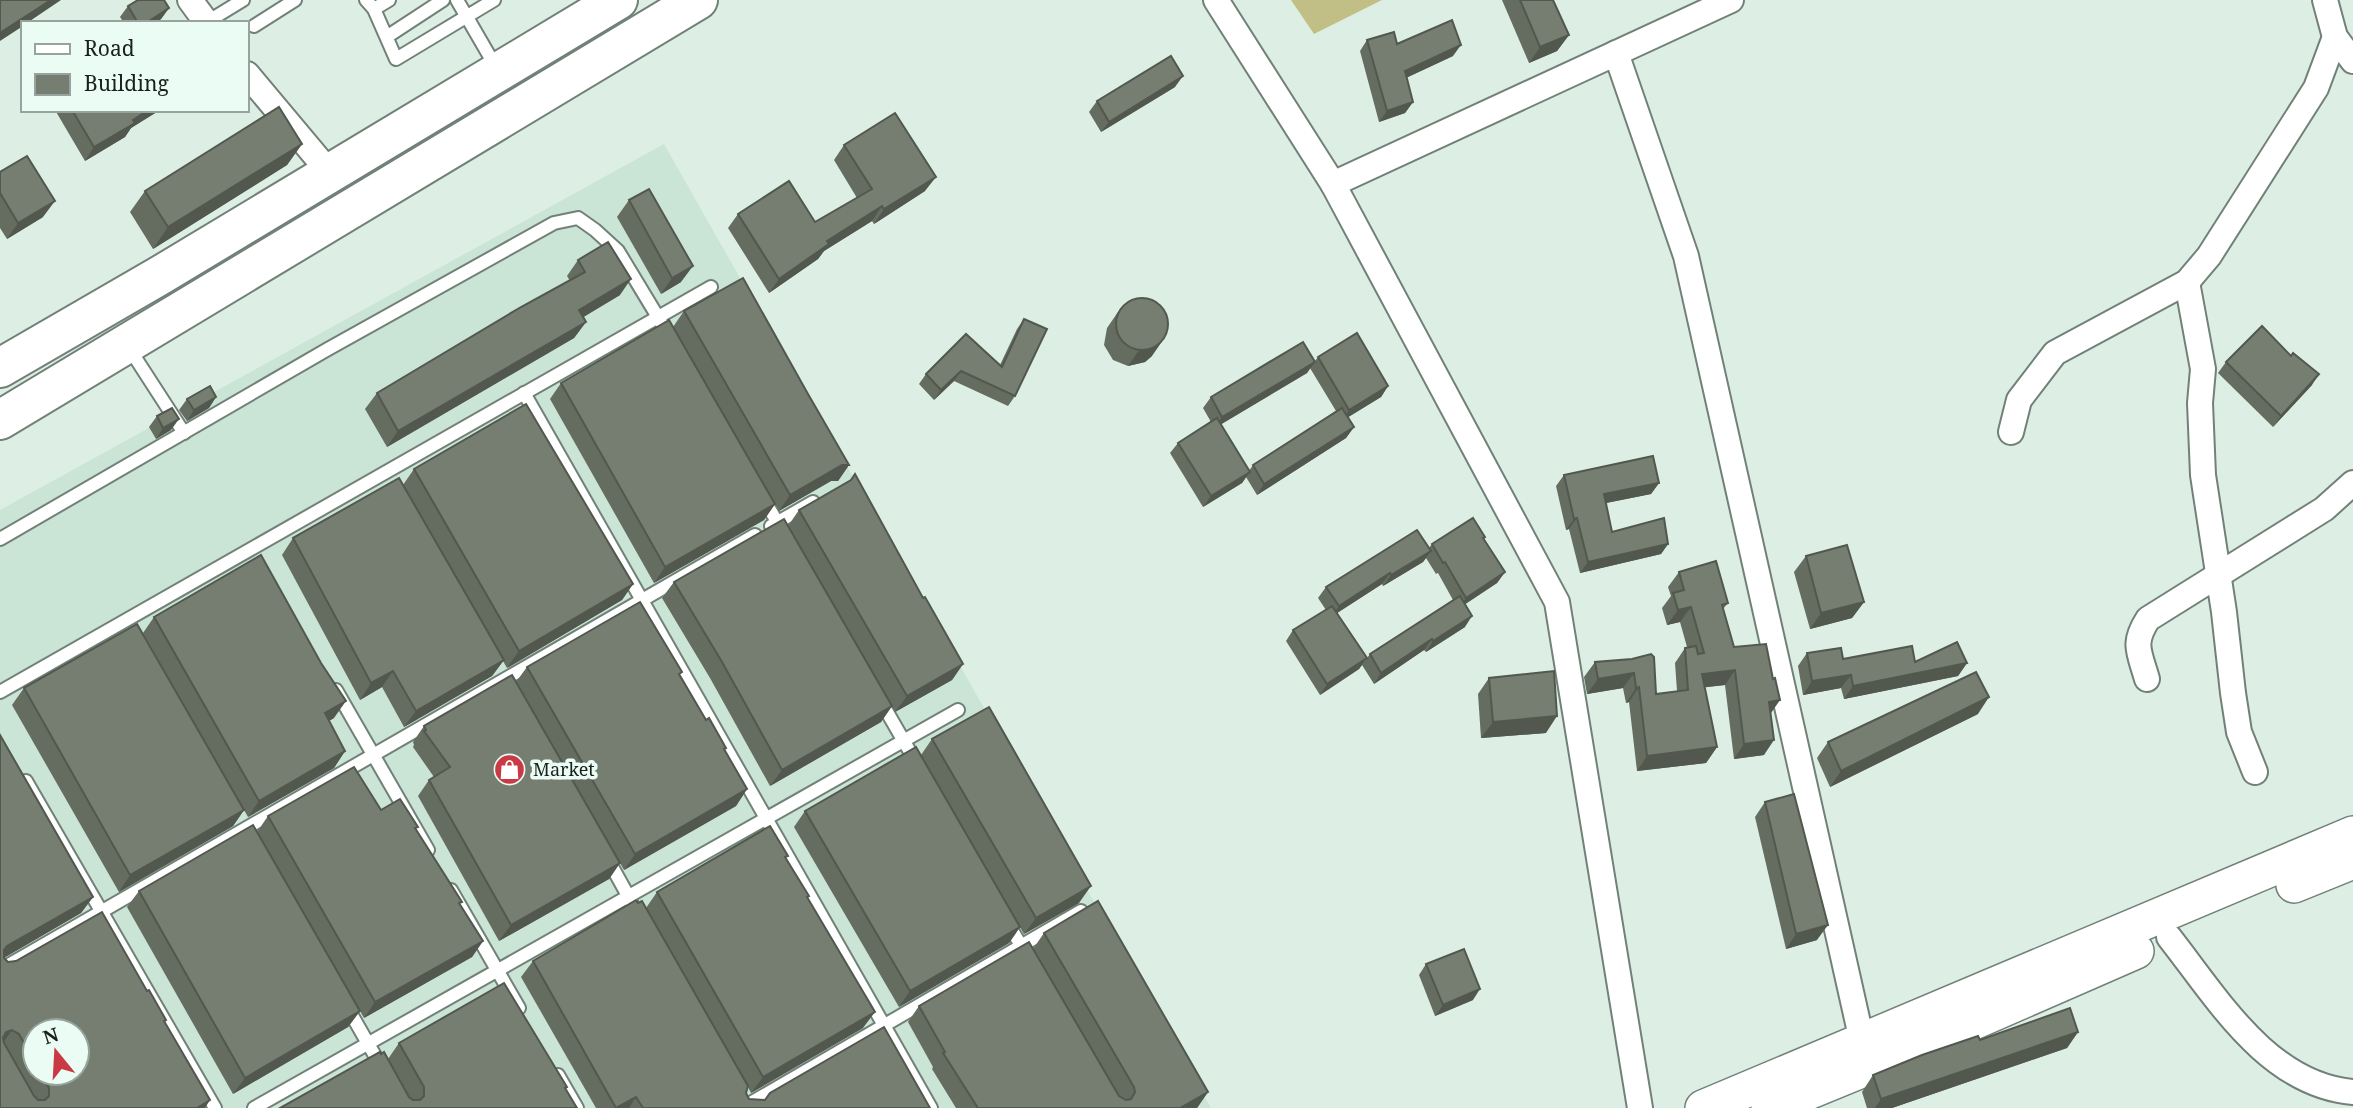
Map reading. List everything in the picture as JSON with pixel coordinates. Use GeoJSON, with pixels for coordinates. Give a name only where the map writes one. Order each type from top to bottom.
{"type":"FeatureCollection","features":[{"type":"Feature","properties":{"kind":"main road"},"geometry":{"type":"LineString","coordinates":[[0,368],[618,0]]}},
{"type":"Feature","properties":{"kind":"main road"},"geometry":{"type":"LineString","coordinates":[[0,420],[698,0]]}},
{"type":"Feature","properties":{"kind":"main road"},"geometry":{"type":"LineString","coordinates":[[531,54],[554,87]]}},
{"type":"Feature","properties":{"kind":"main road"},"geometry":{"type":"LineString","coordinates":[[1703,1108],[2353,834]]}},
{"type":"Feature","properties":{"kind":"main road"},"geometry":{"type":"LineString","coordinates":[[1769,1108],[2353,861]]}},
{"type":"Feature","properties":{"kind":"street"},"geometry":{"type":"LineString","coordinates":[[190,0],[206,21]]}},
{"type":"Feature","properties":{"kind":"street"},"geometry":{"type":"LineString","coordinates":[[1216,0],[1334,184],[1557,602],[1640,1108]]}},
{"type":"Feature","properties":{"kind":"street"},"geometry":{"type":"LineString","coordinates":[[1334,184],[1731,0]]}},
{"type":"Feature","properties":{"kind":"street"},"geometry":{"type":"LineString","coordinates":[[2325,0],[2335,37],[2353,61]]}},
{"type":"Feature","properties":{"kind":"street"},"geometry":{"type":"LineString","coordinates":[[2011,432],[2019,400],[2055,353],[2187,282],[2209,256],[2316,88],[2335,37]]}},
{"type":"Feature","properties":{"kind":"street"},"geometry":{"type":"LineString","coordinates":[[1616,53],[1686,256],[1862,1041]]}},
{"type":"Feature","properties":{"kind":"street"},"geometry":{"type":"LineString","coordinates":[[248,75],[330,173]]}},
{"type":"Feature","properties":{"kind":"street"},"geometry":{"type":"LineString","coordinates":[[2187,282],[2203,369],[2200,403],[2203,475],[2239,732],[2255,772]]}},
{"type":"Feature","properties":{"kind":"street"},"geometry":{"type":"LineString","coordinates":[[2147,679],[2137,636],[2148,619],[2324,509],[2353,483]]}},
{"type":"Feature","properties":{"kind":"street"},"geometry":{"type":"LineString","coordinates":[[2169,937],[2234,1020],[2262,1050],[2294,1072],[2323,1086],[2333,1090],[2353,1091]]}},
{"type":"Feature","properties":{"kind":"lane"},"geometry":{"type":"LineString","coordinates":[[209,21],[243,0]]}},
{"type":"Feature","properties":{"kind":"lane"},"geometry":{"type":"LineString","coordinates":[[254,26],[295,0]]}},
{"type":"Feature","properties":{"kind":"lane"},"geometry":{"type":"LineString","coordinates":[[389,0],[370,4],[388,36],[396,58],[494,0]]}},
{"type":"Feature","properties":{"kind":"lane"},"geometry":{"type":"LineString","coordinates":[[388,36],[443,0]]}},
{"type":"Feature","properties":{"kind":"lane"},"geometry":{"type":"LineString","coordinates":[[457,0],[499,73]]}},
{"type":"Feature","properties":{"kind":"lane"},"geometry":{"type":"LineString","coordinates":[[0,539],[328,349],[554,223],[578,218],[618,251],[679,353]]}},
{"type":"Feature","properties":{"kind":"lane"},"geometry":{"type":"LineString","coordinates":[[0,692],[129,626],[257,553],[388,478],[524,393],[711,286]]}},
{"type":"Feature","properties":{"kind":"lane"},"geometry":{"type":"LineString","coordinates":[[127,345],[184,433]]}},
{"type":"Feature","properties":{"kind":"lane"},"geometry":{"type":"LineString","coordinates":[[524,393],[931,1108]]}},
{"type":"Feature","properties":{"kind":"lane"},"geometry":{"type":"LineString","coordinates":[[756,486],[791,547]]}},
{"type":"Feature","properties":{"kind":"lane"},"geometry":{"type":"LineString","coordinates":[[0,970],[102,911],[242,823],[373,755],[501,674],[642,600],[824,496]]}},
{"type":"Feature","properties":{"kind":"lane"},"geometry":{"type":"LineString","coordinates":[[327,674],[435,863]]}},
{"type":"Feature","properties":{"kind":"lane"},"geometry":{"type":"LineString","coordinates":[[501,674],[511,692]]}},
{"type":"Feature","properties":{"kind":"lane"},"geometry":{"type":"LineString","coordinates":[[876,692],[924,777]]}},
{"type":"Feature","properties":{"kind":"lane"},"geometry":{"type":"LineString","coordinates":[[254,1108],[497,970],[632,902],[766,818],[958,710]]}},
{"type":"Feature","properties":{"kind":"lane"},"geometry":{"type":"LineString","coordinates":[[20,771],[215,1108]]}},
{"type":"Feature","properties":{"kind":"lane"},"geometry":{"type":"LineString","coordinates":[[242,823],[252,841]]}},
{"type":"Feature","properties":{"kind":"lane"},"geometry":{"type":"LineString","coordinates":[[601,848],[632,902]]}},
{"type":"Feature","properties":{"kind":"lane"},"geometry":{"type":"LineString","coordinates":[[442,875],[524,1016]]}},
{"type":"Feature","properties":{"kind":"lane"},"geometry":{"type":"LineString","coordinates":[[1000,909],[1035,969]]}},
{"type":"Feature","properties":{"kind":"lane"},"geometry":{"type":"LineString","coordinates":[[746,1103],[1081,911]]}},
{"type":"Feature","properties":{"kind":"lane"},"geometry":{"type":"LineString","coordinates":[[341,996],[386,1076]]}},
{"type":"Feature","properties":{"kind":"lane"},"geometry":{"type":"LineString","coordinates":[[550,1062],[577,1108]]}},
{"type":"Feature","properties":{"kind":"shaded area"},"geometry":{"type":"Polygon","coordinates":[[[1291,0],[1382,0],[1314,34],[1291,0]]]}},
{"type":"Feature","properties":{"kind":"shaded area","name":"Market"},"geometry":{"type":"Polygon","coordinates":[[[664,144],[1211,1108],[0,1108],[0,510],[664,144]]]}},
{"type":"Feature","properties":{"kind":"building"},"geometry":{"type":"Polygon","coordinates":[[[0,0],[51,0],[0,33],[0,0]]]}},
{"type":"Feature","properties":{"kind":"building"},"geometry":{"type":"Polygon","coordinates":[[[138,0],[164,0],[169,8],[149,21],[137,21],[128,6],[138,0]]]}},
{"type":"Feature","properties":{"kind":"building"},"geometry":{"type":"Polygon","coordinates":[[[1520,0],[1553,0],[1569,35],[1540,47],[1520,0]]]}},
{"type":"Feature","properties":{"kind":"building"},"geometry":{"type":"Polygon","coordinates":[[[1452,20],[1461,45],[1405,71],[1413,102],[1387,111],[1367,40],[1394,32],[1397,44],[1452,20]]]}},
{"type":"Feature","properties":{"kind":"building"},"geometry":{"type":"Polygon","coordinates":[[[1171,56],[1183,76],[1109,122],[1097,101],[1171,56]]]}},
{"type":"Feature","properties":{"kind":"building"},"geometry":{"type":"Polygon","coordinates":[[[279,107],[302,144],[168,227],[145,191],[279,107]]]}},
{"type":"Feature","properties":{"kind":"building"},"geometry":{"type":"Polygon","coordinates":[[[73,112],[145,112],[133,120],[135,123],[94,147],[73,112]]]}},
{"type":"Feature","properties":{"kind":"building"},"geometry":{"type":"Polygon","coordinates":[[[895,113],[936,177],[884,209],[882,206],[827,241],[829,244],[779,279],[738,214],[789,181],[815,222],[872,189],[844,145],[895,113]]]}},
{"type":"Feature","properties":{"kind":"building"},"geometry":{"type":"Polygon","coordinates":[[[27,156],[55,201],[18,223],[0,193],[0,172],[27,156]]]}},
{"type":"Feature","properties":{"kind":"building"},"geometry":{"type":"Polygon","coordinates":[[[649,189],[693,266],[672,278],[629,200],[649,189]]]}},
{"type":"Feature","properties":{"kind":"building"},"geometry":{"type":"Polygon","coordinates":[[[608,242],[631,279],[579,310],[586,322],[398,431],[377,393],[585,272],[578,260],[608,242]]]}},
{"type":"Feature","properties":{"kind":"building"},"geometry":{"type":"Polygon","coordinates":[[[743,278],[849,465],[842,465],[790,495],[684,311],[743,278]]]}},
{"type":"Feature","properties":{"kind":"building"},"geometry":{"type":"Polygon","coordinates":[[[1142,298],[1152,300],[1160,306],[1166,314],[1166,334],[1160,342],[1152,348],[1142,350],[1132,348],[1124,342],[1118,334],[1116,324],[1118,314],[1124,306],[1132,300],[1142,298]]]}},
{"type":"Feature","properties":{"kind":"building"},"geometry":{"type":"Polygon","coordinates":[[[1024,319],[1047,329],[1015,396],[961,371],[941,390],[926,374],[966,334],[1002,367],[1024,319]]]}},
{"type":"Feature","properties":{"kind":"building"},"geometry":{"type":"Polygon","coordinates":[[[669,320],[775,504],[665,567],[561,383],[669,320]]]}},
{"type":"Feature","properties":{"kind":"building"},"geometry":{"type":"Polygon","coordinates":[[[2262,326],[2291,356],[2293,353],[2319,374],[2281,416],[2226,362],[2262,326]]]}},
{"type":"Feature","properties":{"kind":"building"},"geometry":{"type":"Polygon","coordinates":[[[1357,333],[1388,386],[1349,410],[1318,357],[1357,333]]]}},
{"type":"Feature","properties":{"kind":"building"},"geometry":{"type":"Polygon","coordinates":[[[1303,342],[1315,362],[1222,417],[1211,397],[1303,342]]]}},
{"type":"Feature","properties":{"kind":"building"},"geometry":{"type":"Polygon","coordinates":[[[210,386],[216,397],[194,410],[187,399],[210,386]]]}},
{"type":"Feature","properties":{"kind":"building"},"geometry":{"type":"Polygon","coordinates":[[[526,404],[633,584],[519,651],[414,469],[526,404]]]}},
{"type":"Feature","properties":{"kind":"building"},"geometry":{"type":"Polygon","coordinates":[[[172,408],[179,419],[163,428],[157,416],[172,408]]]}},
{"type":"Feature","properties":{"kind":"building"},"geometry":{"type":"Polygon","coordinates":[[[1342,408],[1354,427],[1264,484],[1253,465],[1342,408]]]}},
{"type":"Feature","properties":{"kind":"building"},"geometry":{"type":"Polygon","coordinates":[[[1217,418],[1250,472],[1211,496],[1178,443],[1217,418]]]}},
{"type":"Feature","properties":{"kind":"building"},"geometry":{"type":"Polygon","coordinates":[[[1653,456],[1659,483],[1604,494],[1612,532],[1664,518],[1668,544],[1588,562],[1564,475],[1653,456]]]}},
{"type":"Feature","properties":{"kind":"building"},"geometry":{"type":"Polygon","coordinates":[[[855,474],[923,598],[925,597],[963,664],[907,696],[799,510],[851,480],[855,474]]]}},
{"type":"Feature","properties":{"kind":"building"},"geometry":{"type":"Polygon","coordinates":[[[399,478],[504,660],[416,711],[393,671],[371,683],[293,538],[399,478]]]}},
{"type":"Feature","properties":{"kind":"building"},"geometry":{"type":"Polygon","coordinates":[[[1473,518],[1505,572],[1466,598],[1432,544],[1473,518]]]}},
{"type":"Feature","properties":{"kind":"building"},"geometry":{"type":"Polygon","coordinates":[[[784,519],[892,706],[782,770],[674,582],[784,519]]]}},
{"type":"Feature","properties":{"kind":"building"},"geometry":{"type":"Polygon","coordinates":[[[1417,530],[1431,551],[1391,575],[1390,573],[1339,606],[1326,587],[1417,530]]]}},
{"type":"Feature","properties":{"kind":"building"},"geometry":{"type":"Polygon","coordinates":[[[1847,545],[1864,602],[1821,613],[1806,556],[1847,545]]]}},
{"type":"Feature","properties":{"kind":"building"},"geometry":{"type":"Polygon","coordinates":[[[261,555],[321,663],[346,701],[325,713],[345,751],[259,801],[154,617],[261,555]]]}},
{"type":"Feature","properties":{"kind":"building"},"geometry":{"type":"Polygon","coordinates":[[[1716,561],[1728,603],[1722,605],[1734,647],[1766,644],[1780,700],[1769,702],[1774,740],[1744,744],[1735,670],[1702,674],[1717,747],[1647,756],[1639,687],[1636,688],[1634,673],[1598,679],[1595,662],[1632,659],[1651,654],[1654,657],[1656,694],[1688,690],[1685,648],[1696,646],[1698,654],[1704,653],[1691,607],[1678,610],[1673,593],[1684,590],[1679,572],[1716,561]]]}},
{"type":"Feature","properties":{"kind":"building"},"geometry":{"type":"Polygon","coordinates":[[[1460,596],[1472,616],[1381,673],[1370,654],[1460,596]]]}},
{"type":"Feature","properties":{"kind":"building"},"geometry":{"type":"Polygon","coordinates":[[[640,602],[682,672],[679,674],[706,720],[709,718],[747,789],[635,854],[527,667],[640,602]]]}},
{"type":"Feature","properties":{"kind":"building"},"geometry":{"type":"Polygon","coordinates":[[[1332,606],[1367,658],[1327,684],[1293,630],[1332,606]]]}},
{"type":"Feature","properties":{"kind":"building"},"geometry":{"type":"Polygon","coordinates":[[[137,624],[244,810],[130,875],[24,688],[137,624]]]}},
{"type":"Feature","properties":{"kind":"building"},"geometry":{"type":"Polygon","coordinates":[[[1957,642],[1967,663],[1853,686],[1851,675],[1812,681],[1807,653],[1841,648],[1843,659],[1912,646],[1915,662],[1957,642]]]}},
{"type":"Feature","properties":{"kind":"building"},"geometry":{"type":"Polygon","coordinates":[[[1554,671],[1557,716],[1493,722],[1489,678],[1554,671]]]}},
{"type":"Feature","properties":{"kind":"building"},"geometry":{"type":"Polygon","coordinates":[[[1976,672],[1989,697],[1841,771],[1828,742],[1976,672]]]}},
{"type":"Feature","properties":{"kind":"building"},"geometry":{"type":"Polygon","coordinates":[[[512,675],[620,863],[511,925],[429,780],[450,767],[424,731],[424,726],[512,675]]]}},
{"type":"Feature","properties":{"kind":"building"},"geometry":{"type":"Polygon","coordinates":[[[989,707],[1091,886],[1036,918],[932,739],[989,707]]]}},
{"type":"Feature","properties":{"kind":"building"},"geometry":{"type":"Polygon","coordinates":[[[0,735],[93,897],[7,946],[4,958],[8,962],[16,961],[102,912],[210,1100],[197,1108],[0,1108],[0,735]]]}},
{"type":"Feature","properties":{"kind":"building"},"geometry":{"type":"Polygon","coordinates":[[[916,747],[1020,927],[910,991],[805,811],[916,747]]]}},
{"type":"Feature","properties":{"kind":"building"},"geometry":{"type":"Polygon","coordinates":[[[354,767],[381,810],[400,799],[483,941],[375,1002],[268,816],[354,767]]]}},
{"type":"Feature","properties":{"kind":"building"},"geometry":{"type":"Polygon","coordinates":[[[1794,794],[1828,925],[1796,934],[1765,802],[1794,794]]]}},
{"type":"Feature","properties":{"kind":"building"},"geometry":{"type":"Polygon","coordinates":[[[253,825],[360,1011],[245,1078],[139,891],[253,825]]]}},
{"type":"Feature","properties":{"kind":"building"},"geometry":{"type":"Polygon","coordinates":[[[770,826],[809,896],[807,897],[875,1012],[763,1077],[657,892],[770,826]]]}},
{"type":"Feature","properties":{"kind":"building"},"geometry":{"type":"Polygon","coordinates":[[[636,900],[638,903],[642,901],[748,1086],[746,1093],[749,1099],[765,1100],[770,1093],[884,1027],[930,1108],[643,1108],[636,1097],[616,1108],[533,961],[636,900]]]}},
{"type":"Feature","properties":{"kind":"building"},"geometry":{"type":"Polygon","coordinates":[[[1098,901],[1208,1092],[1180,1108],[978,1108],[943,1053],[945,1052],[919,1006],[1029,942],[1119,1096],[1126,1100],[1131,1099],[1135,1092],[1134,1087],[1044,933],[1098,901]]]}},
{"type":"Feature","properties":{"kind":"building"},"geometry":{"type":"Polygon","coordinates":[[[1464,949],[1480,989],[1443,1005],[1426,964],[1464,949]]]}},
{"type":"Feature","properties":{"kind":"building"},"geometry":{"type":"Polygon","coordinates":[[[504,983],[577,1108],[280,1108],[380,1052],[384,1052],[409,1097],[420,1100],[424,1096],[424,1087],[399,1043],[504,983]]]}},
{"type":"Feature","properties":{"kind":"building"},"geometry":{"type":"Polygon","coordinates":[[[2070,1008],[2078,1032],[1881,1099],[1873,1075],[1922,1055],[1978,1036],[1980,1040],[2070,1008]]]}},
{"type":"Feature","properties":{"kind":"place","name":"Market"},"geometry":{"type":"Point","coordinates":[510,770]}}]}
